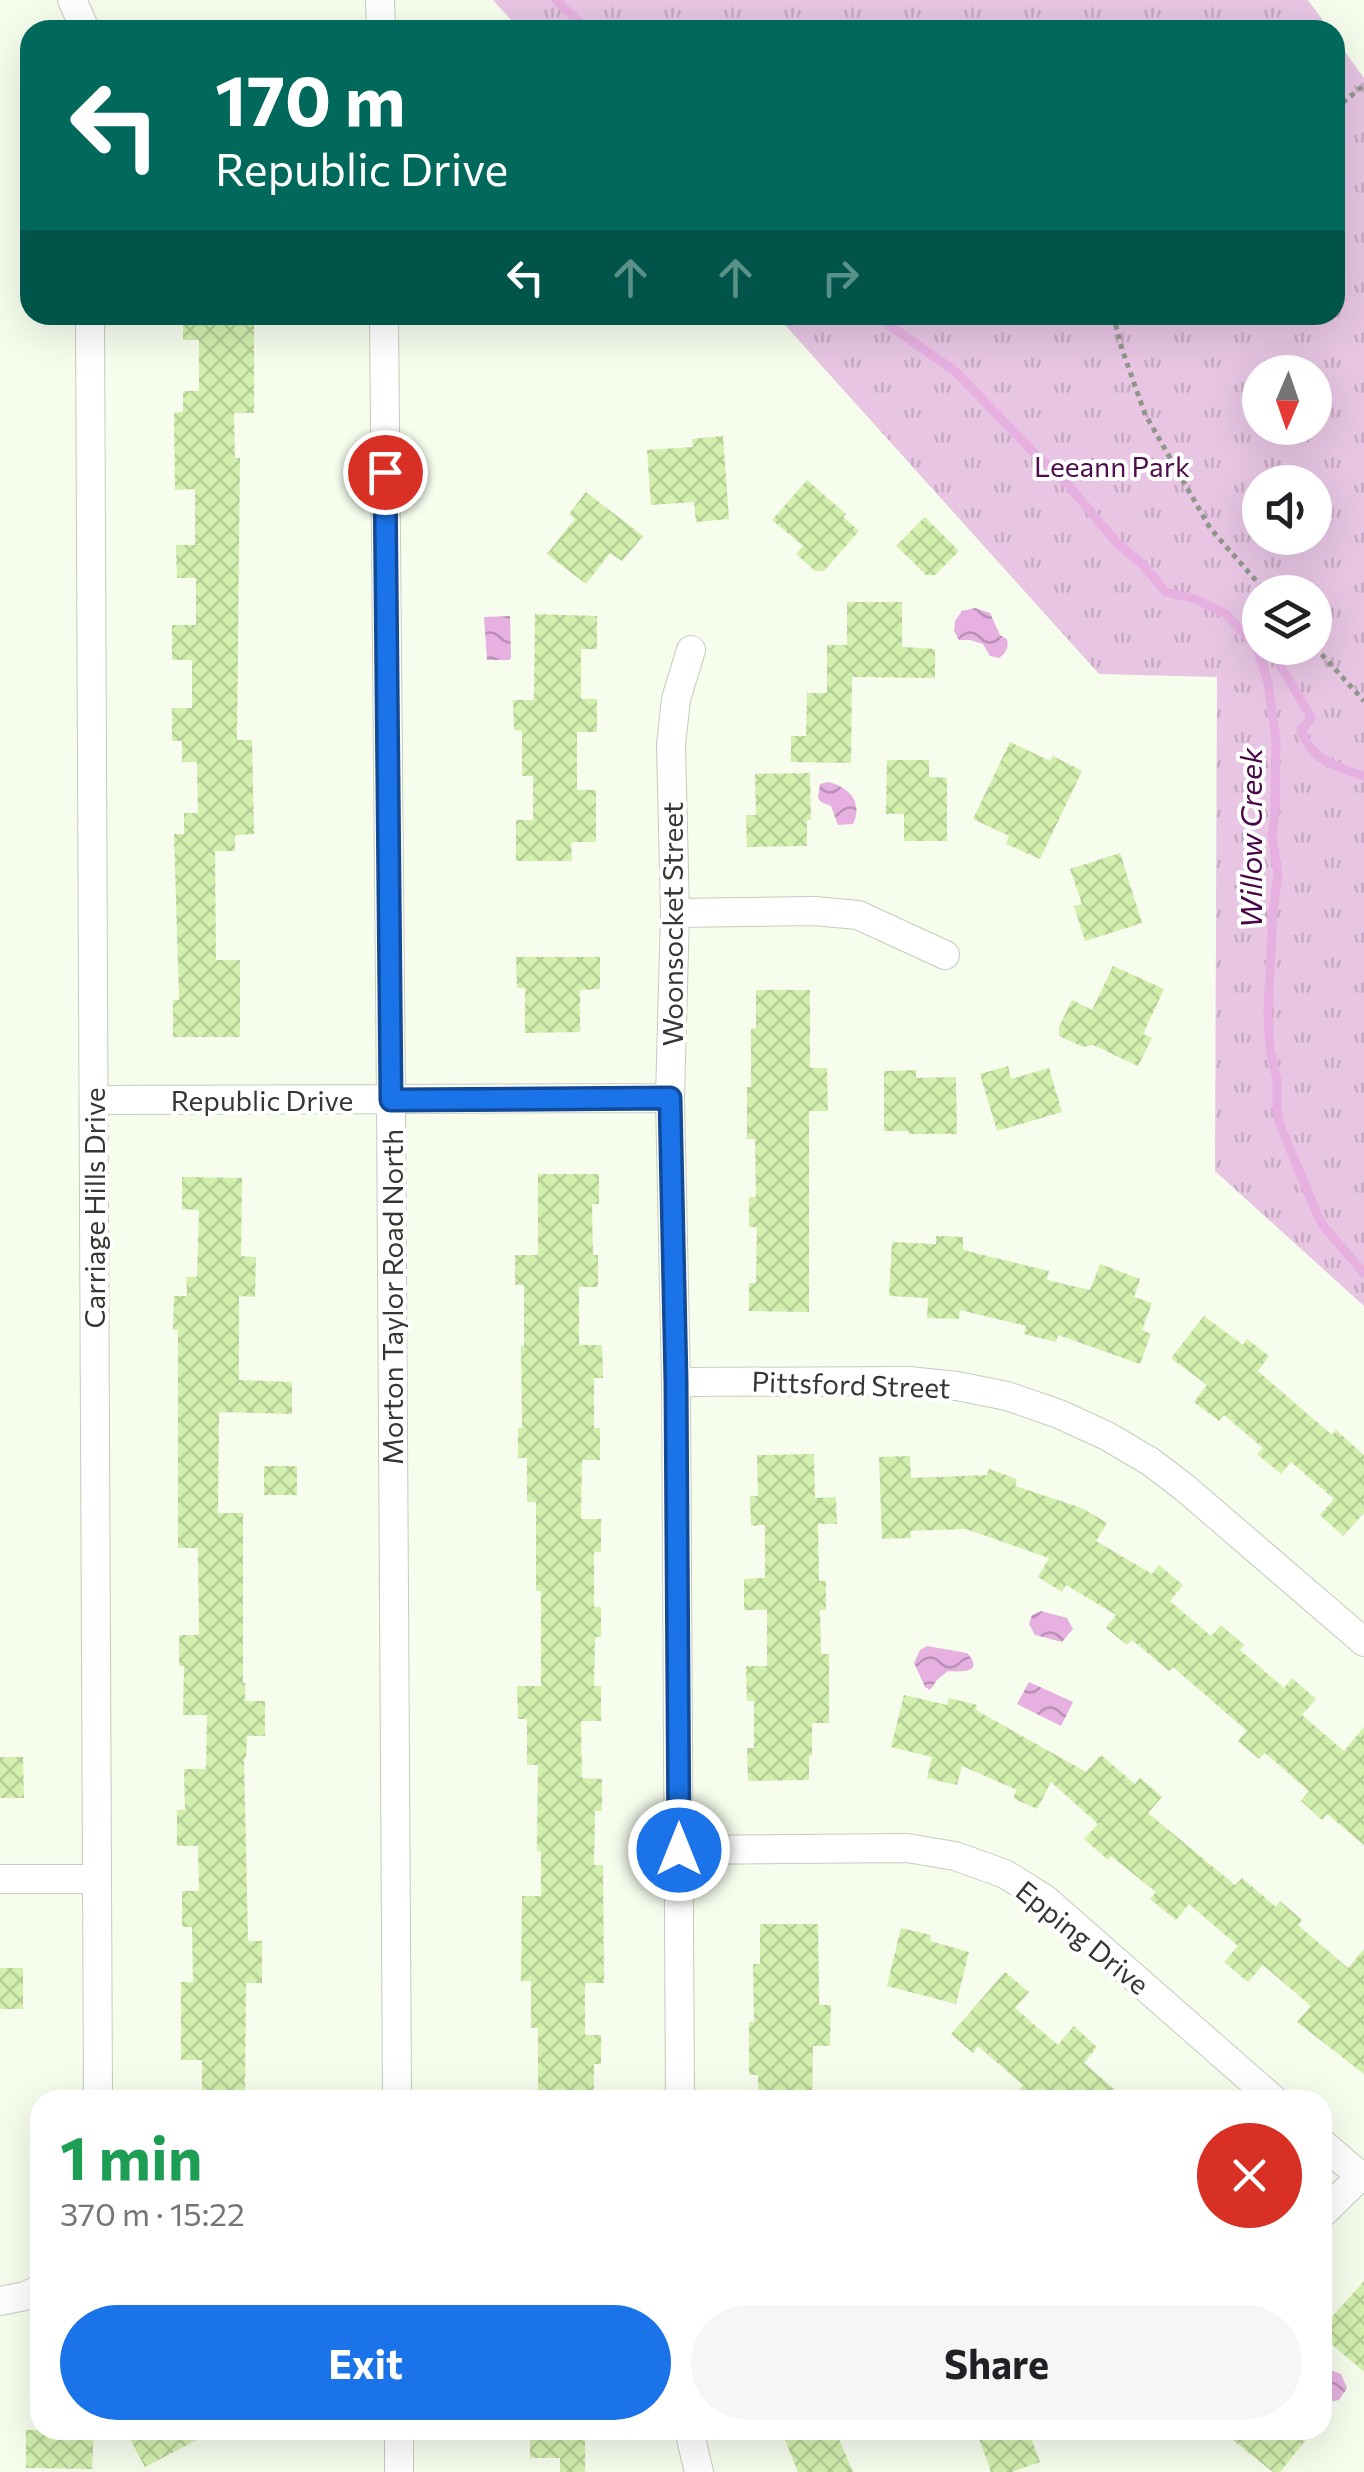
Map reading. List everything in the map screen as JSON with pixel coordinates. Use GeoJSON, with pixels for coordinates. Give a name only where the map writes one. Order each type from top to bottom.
{"type":"FeatureCollection","features":[{"type":"Feature","properties":{"kind":"street","name":"Carriage Hills Drive"},"geometry":{"type":"LineString","coordinates":[[90,325],[98,2090]]}},
{"type":"Feature","properties":{"kind":"street","name":"Morton Taylor Road North"},"geometry":{"type":"LineString","coordinates":[[384,325],[397,2090]]}},
{"type":"Feature","properties":{"kind":"street","name":"Woonsocket Street"},"geometry":{"type":"LineString","coordinates":[[680,2090],[676,1382],[670,1098],[675,913],[672,744],[676,699],[691,650]]}},
{"type":"Feature","properties":{"kind":"street"},"geometry":{"type":"LineString","coordinates":[[675,913],[814,911],[858,915],[945,956]]}},
{"type":"Feature","properties":{"kind":"street","name":"Republic Drive"},"geometry":{"type":"LineString","coordinates":[[94,1100],[670,1098]]}},
{"type":"Feature","properties":{"kind":"street","name":"Pittsford Street"},"geometry":{"type":"LineString","coordinates":[[676,1382],[908,1381],[1007,1396],[1059,1414],[1151,1462],[1364,1642]]}},
{"type":"Feature","properties":{"kind":"street","name":"Epping Drive"},"geometry":{"type":"LineString","coordinates":[[679,1850],[908,1848],[954,1856],[1005,1874],[1046,1898],[1263,2090]]}},
{"type":"Feature","properties":{"kind":"street"},"geometry":{"type":"LineString","coordinates":[[0,1879],[97,1879]]}},
{"type":"Feature","properties":{"kind":"street"},"geometry":{"type":"LineString","coordinates":[[1332,2152],[1362,2178],[1332,2205]]}},
{"type":"Feature","properties":{"kind":"street"},"geometry":{"type":"LineString","coordinates":[[0,2300],[30,2294]]}},
{"type":"Feature","properties":{"kind":"street"},"geometry":{"type":"LineString","coordinates":[[399,2440],[399,2472]]}},
{"type":"Feature","properties":{"kind":"street"},"geometry":{"type":"LineString","coordinates":[[691,2440],[699,2472]]}},
{"type":"Feature","properties":{"kind":"path"},"geometry":{"type":"LineString","coordinates":[[1345,101],[1364,85]]}},
{"type":"Feature","properties":{"kind":"path"},"geometry":{"type":"LineString","coordinates":[[1116,325],[1144,414],[1210,528],[1251,575]]}},
{"type":"Feature","properties":{"kind":"path"},"geometry":{"type":"LineString","coordinates":[[1332,665],[1364,700]]}},
{"type":"Feature","properties":{"kind":"green space"},"geometry":{"type":"Polygon","coordinates":[[[493,0],[1308,0],[1323,20],[511,20],[493,0]]]}},
{"type":"Feature","properties":{"kind":"green space","name":"Leeann Park"},"geometry":{"type":"Polygon","coordinates":[[[1345,52],[1364,78],[1364,1306],[1215,1171],[1217,677],[1099,674],[785,325],[1345,325],[1345,52]]]}},
{"type":"Feature","properties":{"kind":"water"},"geometry":{"type":"Polygon","coordinates":[[[975,608],[990,613],[1000,635],[1007,639],[1006,650],[999,658],[990,656],[983,644],[959,640],[954,631],[962,611],[975,608]]]}},
{"type":"Feature","properties":{"kind":"water"},"geometry":{"type":"Polygon","coordinates":[[[510,616],[511,658],[487,660],[484,617],[510,616]]]}},
{"type":"Feature","properties":{"kind":"water"},"geometry":{"type":"Polygon","coordinates":[[[828,782],[852,797],[856,809],[853,824],[838,825],[831,806],[818,798],[820,784],[828,782]]]}},
{"type":"Feature","properties":{"kind":"water"},"geometry":{"type":"Polygon","coordinates":[[[1041,1611],[1067,1618],[1073,1629],[1062,1642],[1035,1635],[1029,1624],[1032,1615],[1041,1611]]]}},
{"type":"Feature","properties":{"kind":"water"},"geometry":{"type":"Polygon","coordinates":[[[927,1646],[967,1653],[972,1668],[948,1671],[930,1690],[914,1663],[920,1650],[927,1646]]]}},
{"type":"Feature","properties":{"kind":"water"},"geometry":{"type":"Polygon","coordinates":[[[1029,1682],[1073,1702],[1061,1726],[1017,1704],[1029,1682]]]}},
{"type":"Feature","properties":{"kind":"water"},"geometry":{"type":"Polygon","coordinates":[[[1332,2370],[1341,2374],[1347,2388],[1339,2400],[1332,2401],[1332,2370]]]}},
{"type":"Feature","properties":{"kind":"building"},"geometry":{"type":"Polygon","coordinates":[[[183,325],[254,325],[254,413],[234,413],[235,458],[240,458],[237,740],[252,740],[254,834],[235,835],[235,851],[215,851],[216,960],[240,960],[240,1037],[173,1037],[173,1000],[179,1000],[174,834],[184,834],[184,813],[198,813],[197,762],[182,762],[182,741],[172,741],[172,708],[192,708],[192,660],[172,660],[172,625],[196,625],[196,578],[177,578],[176,545],[195,545],[195,489],[175,490],[174,413],[183,412],[183,391],[199,391],[199,340],[183,340],[183,325]]]}},
{"type":"Feature","properties":{"kind":"building"},"geometry":{"type":"Polygon","coordinates":[[[723,436],[729,519],[696,522],[694,502],[651,505],[647,450],[693,447],[692,439],[723,436]]]}},
{"type":"Feature","properties":{"kind":"building"},"geometry":{"type":"Polygon","coordinates":[[[807,480],[846,514],[843,517],[859,531],[824,571],[815,571],[796,554],[803,546],[772,520],[807,480]]]}},
{"type":"Feature","properties":{"kind":"building"},"geometry":{"type":"Polygon","coordinates":[[[586,492],[643,536],[622,561],[610,553],[586,584],[547,554],[575,519],[569,514],[586,492]]]}},
{"type":"Feature","properties":{"kind":"building"},"geometry":{"type":"Polygon","coordinates":[[[925,517],[959,551],[935,575],[926,575],[896,546],[925,517]]]}},
{"type":"Feature","properties":{"kind":"building"},"geometry":{"type":"Polygon","coordinates":[[[847,602],[902,602],[902,647],[935,649],[935,678],[852,677],[851,763],[791,762],[791,736],[806,736],[807,693],[827,693],[827,645],[847,645],[847,602]]]}},
{"type":"Feature","properties":{"kind":"building"},"geometry":{"type":"Polygon","coordinates":[[[535,614],[597,616],[597,649],[581,649],[581,699],[597,699],[597,732],[577,732],[577,790],[596,790],[596,842],[571,842],[572,861],[516,861],[516,820],[533,820],[533,776],[522,776],[522,731],[514,730],[513,700],[534,700],[535,614]]]}},
{"type":"Feature","properties":{"kind":"building"},"geometry":{"type":"Polygon","coordinates":[[[1010,742],[1050,761],[1053,756],[1082,771],[1040,859],[1006,844],[1009,836],[973,819],[1010,742]]]}},
{"type":"Feature","properties":{"kind":"building"},"geometry":{"type":"Polygon","coordinates":[[[887,760],[929,760],[929,777],[947,778],[947,841],[904,841],[904,814],[886,814],[887,760]]]}},
{"type":"Feature","properties":{"kind":"building"},"geometry":{"type":"Polygon","coordinates":[[[810,773],[807,846],[747,847],[746,815],[756,815],[755,774],[810,773]]]}},
{"type":"Feature","properties":{"kind":"building"},"geometry":{"type":"Polygon","coordinates":[[[1120,853],[1142,923],[1085,941],[1074,906],[1082,904],[1070,869],[1120,853]]]}},
{"type":"Feature","properties":{"kind":"building"},"geometry":{"type":"Polygon","coordinates":[[[516,957],[600,957],[600,989],[580,990],[580,1032],[525,1033],[525,988],[517,988],[516,957]]]}},
{"type":"Feature","properties":{"kind":"building"},"geometry":{"type":"Polygon","coordinates":[[[1113,966],[1164,989],[1143,1034],[1152,1038],[1138,1066],[1093,1045],[1083,1047],[1059,1036],[1059,1027],[1072,1000],[1092,1010],[1113,966]]]}},
{"type":"Feature","properties":{"kind":"building"},"geometry":{"type":"Polygon","coordinates":[[[756,990],[810,990],[810,1068],[827,1068],[828,1111],[809,1111],[809,1312],[749,1311],[749,1283],[756,1283],[757,1227],[749,1227],[749,1197],[756,1197],[755,1139],[747,1139],[747,1087],[751,1087],[756,990]]]}},
{"type":"Feature","properties":{"kind":"building"},"geometry":{"type":"Polygon","coordinates":[[[1008,1066],[1011,1079],[1049,1068],[1062,1112],[997,1131],[980,1074],[1008,1066]]]}},
{"type":"Feature","properties":{"kind":"building"},"geometry":{"type":"Polygon","coordinates":[[[916,1070],[916,1078],[956,1077],[957,1134],[884,1131],[884,1071],[916,1070]]]}},
{"type":"Feature","properties":{"kind":"building"},"geometry":{"type":"Polygon","coordinates":[[[538,1174],[599,1174],[599,1204],[592,1204],[598,1287],[579,1287],[579,1345],[602,1345],[603,1378],[594,1378],[594,1428],[600,1428],[600,1460],[582,1460],[581,1519],[601,1519],[601,1552],[594,1552],[594,1607],[601,1607],[601,1637],[595,1637],[594,1686],[601,1686],[601,1721],[581,1721],[582,1778],[602,1779],[602,1811],[595,1811],[594,1865],[603,1865],[604,1983],[585,1983],[585,2035],[601,2035],[601,2064],[594,2064],[594,2090],[538,2090],[538,2028],[531,2028],[531,1981],[521,1981],[522,1896],[541,1896],[541,1851],[537,1851],[538,1765],[527,1765],[527,1719],[518,1719],[517,1686],[541,1686],[541,1591],[536,1591],[536,1502],[527,1502],[527,1458],[518,1458],[524,1285],[515,1285],[515,1255],[538,1255],[538,1174]]]}},
{"type":"Feature","properties":{"kind":"building"},"geometry":{"type":"Polygon","coordinates":[[[182,1177],[242,1178],[241,1256],[256,1257],[255,1297],[239,1296],[239,1380],[292,1382],[292,1414],[219,1412],[218,1513],[243,1513],[245,1701],[265,1701],[265,1736],[247,1736],[244,1758],[248,1941],[262,1941],[262,1983],[246,1983],[245,2090],[202,2090],[202,2060],[181,2060],[181,1982],[193,1982],[192,1927],[182,1927],[182,1891],[199,1891],[198,1846],[177,1846],[177,1810],[185,1810],[184,1769],[206,1769],[207,1715],[183,1715],[184,1666],[179,1666],[179,1635],[199,1635],[198,1548],[178,1548],[178,1330],[173,1330],[174,1296],[187,1296],[186,1277],[197,1277],[199,1210],[182,1209],[182,1177]]]}},
{"type":"Feature","properties":{"kind":"building"},"geometry":{"type":"Polygon","coordinates":[[[936,1236],[963,1237],[963,1250],[1049,1271],[1047,1280],[1090,1290],[1100,1264],[1140,1279],[1134,1297],[1152,1303],[1142,1330],[1151,1334],[1140,1364],[1058,1335],[1056,1342],[1024,1334],[1026,1326],[960,1310],[959,1319],[927,1318],[928,1298],[889,1296],[892,1242],[936,1244],[936,1236]]]}},
{"type":"Feature","properties":{"kind":"building"},"geometry":{"type":"Polygon","coordinates":[[[1204,1316],[1243,1345],[1247,1339],[1269,1356],[1258,1371],[1332,1435],[1336,1430],[1364,1455],[1364,1513],[1343,1536],[1320,1515],[1334,1499],[1291,1462],[1281,1474],[1257,1454],[1263,1448],[1224,1415],[1219,1421],[1194,1402],[1207,1385],[1171,1358],[1204,1316]]]}},
{"type":"Feature","properties":{"kind":"building"},"geometry":{"type":"Polygon","coordinates":[[[814,1454],[815,1498],[836,1497],[837,1524],[818,1524],[819,1581],[826,1581],[826,1610],[820,1610],[821,1654],[829,1654],[829,1723],[812,1723],[809,1780],[748,1781],[747,1748],[754,1748],[754,1701],[747,1701],[746,1666],[767,1666],[767,1610],[744,1610],[744,1579],[765,1578],[765,1525],[751,1526],[750,1496],[758,1496],[757,1455],[814,1454]]]}},
{"type":"Feature","properties":{"kind":"building"},"geometry":{"type":"Polygon","coordinates":[[[910,1456],[911,1478],[987,1475],[989,1469],[1017,1479],[1015,1486],[1082,1508],[1107,1523],[1096,1541],[1152,1574],[1159,1565],[1183,1585],[1170,1601],[1211,1636],[1221,1625],[1244,1645],[1240,1650],[1284,1688],[1292,1678],[1316,1699],[1302,1715],[1344,1751],[1364,1727],[1364,1845],[1327,1814],[1322,1820],[1301,1801],[1309,1791],[1265,1753],[1259,1759],[1238,1741],[1247,1731],[1173,1667],[1169,1671],[1132,1640],[1127,1645],[1106,1628],[1116,1615],[1066,1585],[1062,1592],[1038,1577],[1049,1558],[966,1529],[910,1531],[911,1538],[882,1539],[879,1457],[910,1456]]]}},
{"type":"Feature","properties":{"kind":"building"},"geometry":{"type":"Polygon","coordinates":[[[264,1466],[297,1466],[297,1495],[264,1495],[264,1466]]]}},
{"type":"Feature","properties":{"kind":"building"},"geometry":{"type":"Polygon","coordinates":[[[904,1695],[947,1705],[949,1698],[977,1705],[976,1710],[1086,1772],[1101,1755],[1135,1784],[1140,1778],[1162,1797],[1148,1813],[1235,1885],[1242,1878],[1276,1907],[1280,1901],[1302,1920],[1298,1925],[1348,1968],[1364,1949],[1364,2074],[1297,2022],[1311,2006],[1263,1965],[1248,1982],[1224,1962],[1238,1946],[1189,1904],[1176,1920],[1150,1899],[1156,1892],[1084,1839],[1098,1824],[1051,1782],[1037,1809],[1013,1798],[1017,1790],[962,1766],[957,1785],[927,1778],[932,1757],[891,1747],[904,1695]]]}},
{"type":"Feature","properties":{"kind":"building"},"geometry":{"type":"Polygon","coordinates":[[[0,1757],[23,1757],[24,1798],[0,1798],[0,1757]]]}},
{"type":"Feature","properties":{"kind":"building"},"geometry":{"type":"Polygon","coordinates":[[[760,1924],[818,1924],[819,2005],[831,2005],[830,2046],[813,2046],[812,2090],[758,2090],[758,2075],[749,2075],[749,2022],[754,2022],[753,1964],[760,1964],[760,1924]]]}},
{"type":"Feature","properties":{"kind":"building"},"geometry":{"type":"Polygon","coordinates":[[[901,1928],[931,1935],[930,1941],[969,1952],[956,2004],[887,1986],[901,1928]]]}},
{"type":"Feature","properties":{"kind":"building"},"geometry":{"type":"Polygon","coordinates":[[[0,1968],[23,1968],[23,2009],[0,2009],[0,1968]]]}},
{"type":"Feature","properties":{"kind":"building"},"geometry":{"type":"Polygon","coordinates":[[[1005,1972],[1029,1992],[1015,2008],[1058,2045],[1074,2026],[1097,2047],[1084,2063],[1115,2090],[1021,2090],[1023,2085],[978,2046],[973,2053],[951,2034],[1005,1972]]]}},
{"type":"Feature","properties":{"kind":"building"},"geometry":{"type":"Polygon","coordinates":[[[1364,2281],[1364,2372],[1332,2345],[1332,2317],[1364,2281]]]}},
{"type":"Feature","properties":{"kind":"building"},"geometry":{"type":"Polygon","coordinates":[[[26,2430],[30,2430],[30,2440],[93,2440],[92,2469],[26,2468],[26,2430]]]}},
{"type":"Feature","properties":{"kind":"building"},"geometry":{"type":"Polygon","coordinates":[[[130,2440],[197,2440],[145,2467],[130,2440]]]}},
{"type":"Feature","properties":{"kind":"building"},"geometry":{"type":"Polygon","coordinates":[[[530,2440],[585,2440],[585,2472],[560,2472],[560,2458],[530,2458],[530,2440]]]}},
{"type":"Feature","properties":{"kind":"building"},"geometry":{"type":"Polygon","coordinates":[[[785,2440],[839,2440],[853,2472],[798,2472],[785,2440]]]}},
{"type":"Feature","properties":{"kind":"building"},"geometry":{"type":"Polygon","coordinates":[[[980,2440],[1032,2440],[1040,2462],[1012,2472],[991,2472],[980,2440]]]}},
{"type":"Feature","properties":{"kind":"building"},"geometry":{"type":"Polygon","coordinates":[[[1233,2440],[1306,2440],[1280,2472],[1273,2472],[1233,2440]]]}},
{"type":"Feature","properties":{"kind":"waterway","name":"Willow Creek"},"geometry":{"type":"LineString","coordinates":[[556,0],[577,20]]}},
{"type":"Feature","properties":{"kind":"waterway","name":"Willow Creek"},"geometry":{"type":"LineString","coordinates":[[889,325],[955,371],[1058,473],[1117,543],[1166,592],[1195,599],[1226,614],[1256,646],[1268,682],[1276,741],[1272,836],[1278,874],[1268,1013],[1277,1112],[1318,1216],[1364,1273]]}},
{"type":"Feature","properties":{"kind":"waterway"},"geometry":{"type":"LineString","coordinates":[[1280,665],[1310,715],[1301,730],[1311,749],[1334,765],[1364,776]]}},
{"type":"Feature","properties":{"kind":"route"},"geometry":{"type":"LineString","coordinates":[[385,472],[391,1100],[670,1098],[679,1850]]}}]}
